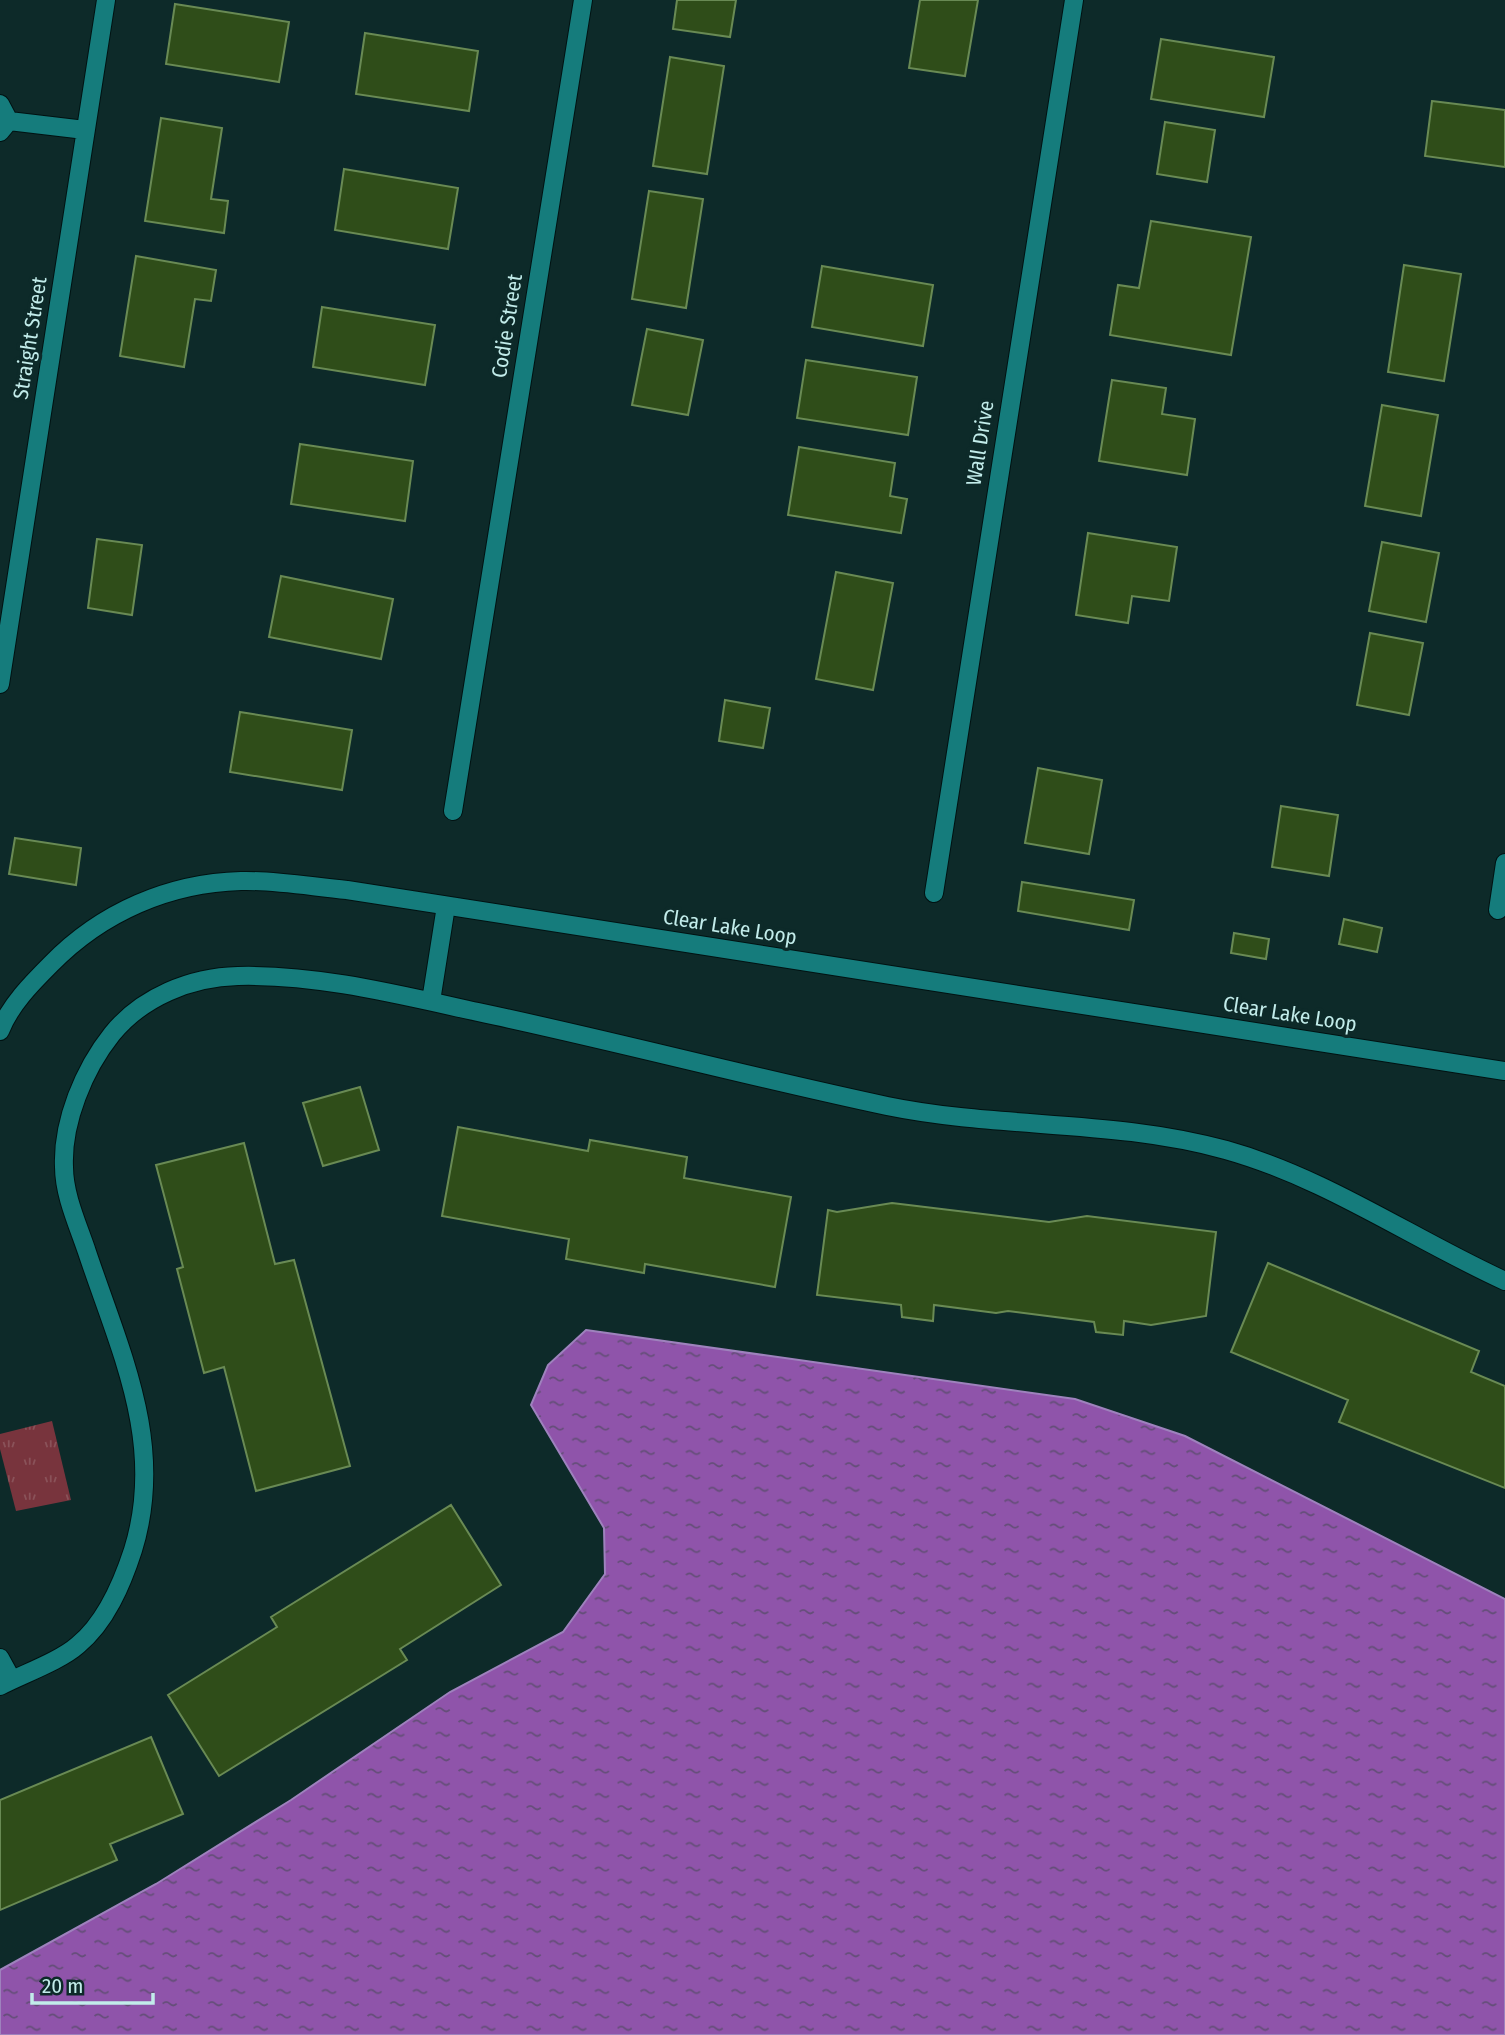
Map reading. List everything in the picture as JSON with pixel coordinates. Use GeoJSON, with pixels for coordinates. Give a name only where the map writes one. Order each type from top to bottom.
{"type":"FeatureCollection","features":[{"type":"Feature","properties":{"kind":"street","name":"Straight Street"},"geometry":{"type":"LineString","coordinates":[[0,684],[8,586],[106,0]]}},
{"type":"Feature","properties":{"kind":"street","name":"Codie Street"},"geometry":{"type":"LineString","coordinates":[[453,811],[583,0]]}},
{"type":"Feature","properties":{"kind":"street","name":"Wall Drive"},"geometry":{"type":"LineString","coordinates":[[934,893],[1073,0]]}},
{"type":"Feature","properties":{"kind":"street"},"geometry":{"type":"LineString","coordinates":[[0,104],[5,126],[85,130]]}},
{"type":"Feature","properties":{"kind":"street"},"geometry":{"type":"LineString","coordinates":[[1498,910],[1505,863]]}},
{"type":"Feature","properties":{"kind":"street","name":"Clear Lake Loop"},"geometry":{"type":"LineString","coordinates":[[0,1031],[28,987],[62,953],[100,923],[144,899],[186,886],[243,881],[347,890],[1505,1071]]}},
{"type":"Feature","properties":{"kind":"street"},"geometry":{"type":"LineString","coordinates":[[431,1001],[446,906]]}},
{"type":"Feature","properties":{"kind":"street"},"geometry":{"type":"LineString","coordinates":[[0,1658],[6,1683],[77,1646],[108,1609],[130,1561],[144,1505],[146,1475],[141,1419],[65,1181],[67,1135],[88,1070],[113,1032],[138,1008],[180,985],[235,976],[308,980],[431,1001],[887,1106],[978,1118],[1110,1127],[1224,1149],[1299,1174],[1505,1281]]}},
{"type":"Feature","properties":{"kind":"green space"},"geometry":{"type":"Polygon","coordinates":[[[52,1421],[71,1500],[16,1511],[0,1449],[0,1434],[52,1421]]]}},
{"type":"Feature","properties":{"kind":"water"},"geometry":{"type":"Polygon","coordinates":[[[586,1330],[1075,1399],[1185,1436],[1505,1599],[1505,2035],[0,2035],[0,1970],[156,1884],[291,1800],[450,1692],[563,1632],[605,1574],[604,1528],[531,1405],[548,1365],[586,1330]]]}},
{"type":"Feature","properties":{"kind":"building"},"geometry":{"type":"Polygon","coordinates":[[[677,0],[736,0],[730,37],[673,29],[677,0]]]}},
{"type":"Feature","properties":{"kind":"building"},"geometry":{"type":"Polygon","coordinates":[[[920,0],[978,0],[965,76],[909,68],[920,0]]]}},
{"type":"Feature","properties":{"kind":"building"},"geometry":{"type":"Polygon","coordinates":[[[175,4],[289,22],[279,82],[166,64],[175,4]]]}},
{"type":"Feature","properties":{"kind":"building"},"geometry":{"type":"Polygon","coordinates":[[[365,33],[478,51],[469,111],[356,94],[365,33]]]}},
{"type":"Feature","properties":{"kind":"building"},"geometry":{"type":"Polygon","coordinates":[[[1161,39],[1274,57],[1264,117],[1151,99],[1161,39]]]}},
{"type":"Feature","properties":{"kind":"building"},"geometry":{"type":"Polygon","coordinates":[[[670,57],[724,66],[707,174],[653,166],[670,57]]]}},
{"type":"Feature","properties":{"kind":"building"},"geometry":{"type":"Polygon","coordinates":[[[1432,101],[1505,110],[1505,167],[1425,156],[1432,101]]]}},
{"type":"Feature","properties":{"kind":"building"},"geometry":{"type":"Polygon","coordinates":[[[161,118],[222,128],[211,199],[228,201],[224,233],[145,221],[161,118]]]}},
{"type":"Feature","properties":{"kind":"building"},"geometry":{"type":"Polygon","coordinates":[[[1165,122],[1215,130],[1207,182],[1157,174],[1165,122]]]}},
{"type":"Feature","properties":{"kind":"building"},"geometry":{"type":"Polygon","coordinates":[[[344,169],[458,188],[448,249],[335,230],[344,169]]]}},
{"type":"Feature","properties":{"kind":"building"},"geometry":{"type":"Polygon","coordinates":[[[649,191],[703,199],[686,308],[632,299],[649,191]]]}},
{"type":"Feature","properties":{"kind":"building"},"geometry":{"type":"Polygon","coordinates":[[[1151,221],[1251,237],[1231,355],[1110,335],[1118,285],[1139,288],[1151,221]]]}},
{"type":"Feature","properties":{"kind":"building"},"geometry":{"type":"Polygon","coordinates":[[[136,256],[216,270],[211,301],[195,299],[184,367],[120,356],[136,256]]]}},
{"type":"Feature","properties":{"kind":"building"},"geometry":{"type":"Polygon","coordinates":[[[1404,265],[1461,274],[1444,381],[1388,372],[1404,265]]]}},
{"type":"Feature","properties":{"kind":"building"},"geometry":{"type":"Polygon","coordinates":[[[822,266],[933,285],[923,346],[812,327],[822,266]]]}},
{"type":"Feature","properties":{"kind":"building"},"geometry":{"type":"Polygon","coordinates":[[[322,307],[435,325],[425,385],[313,367],[322,307]]]}},
{"type":"Feature","properties":{"kind":"building"},"geometry":{"type":"Polygon","coordinates":[[[647,329],[703,340],[688,415],[632,405],[647,329]]]}},
{"type":"Feature","properties":{"kind":"building"},"geometry":{"type":"Polygon","coordinates":[[[806,360],[917,377],[908,435],[797,418],[806,360]]]}},
{"type":"Feature","properties":{"kind":"building"},"geometry":{"type":"Polygon","coordinates":[[[1112,380],[1166,388],[1162,414],[1195,419],[1187,475],[1099,461],[1112,380]]]}},
{"type":"Feature","properties":{"kind":"building"},"geometry":{"type":"Polygon","coordinates":[[[1382,405],[1438,415],[1421,516],[1365,506],[1382,405]]]}},
{"type":"Feature","properties":{"kind":"building"},"geometry":{"type":"Polygon","coordinates":[[[300,444],[413,461],[405,521],[291,504],[300,444]]]}},
{"type":"Feature","properties":{"kind":"building"},"geometry":{"type":"Polygon","coordinates":[[[799,447],[895,463],[890,496],[907,499],[901,533],[788,515],[799,447]]]}},
{"type":"Feature","properties":{"kind":"building"},"geometry":{"type":"Polygon","coordinates":[[[1088,533],[1177,547],[1169,601],[1132,596],[1128,623],[1076,615],[1088,533]]]}},
{"type":"Feature","properties":{"kind":"building"},"geometry":{"type":"Polygon","coordinates":[[[97,539],[142,545],[132,615],[88,608],[97,539]]]}},
{"type":"Feature","properties":{"kind":"building"},"geometry":{"type":"Polygon","coordinates":[[[1382,542],[1439,553],[1426,622],[1369,611],[1382,542]]]}},
{"type":"Feature","properties":{"kind":"building"},"geometry":{"type":"Polygon","coordinates":[[[836,572],[893,583],[873,690],[816,679],[836,572]]]}},
{"type":"Feature","properties":{"kind":"building"},"geometry":{"type":"Polygon","coordinates":[[[281,576],[393,599],[381,659],[269,637],[281,576]]]}},
{"type":"Feature","properties":{"kind":"building"},"geometry":{"type":"Polygon","coordinates":[[[1370,633],[1423,643],[1409,715],[1357,705],[1370,633]]]}},
{"type":"Feature","properties":{"kind":"building"},"geometry":{"type":"Polygon","coordinates":[[[725,700],[770,708],[763,748],[719,741],[725,700]]]}},
{"type":"Feature","properties":{"kind":"building"},"geometry":{"type":"Polygon","coordinates":[[[240,712],[352,730],[342,790],[230,772],[240,712]]]}},
{"type":"Feature","properties":{"kind":"building"},"geometry":{"type":"Polygon","coordinates":[[[1038,768],[1102,780],[1089,854],[1025,843],[1038,768]]]}},
{"type":"Feature","properties":{"kind":"building"},"geometry":{"type":"Polygon","coordinates":[[[1281,806],[1338,815],[1329,876],[1272,867],[1281,806]]]}},
{"type":"Feature","properties":{"kind":"building"},"geometry":{"type":"Polygon","coordinates":[[[15,838],[81,848],[76,885],[9,874],[15,838]]]}},
{"type":"Feature","properties":{"kind":"building"},"geometry":{"type":"Polygon","coordinates":[[[1022,882],[1134,900],[1129,930],[1018,911],[1022,882]]]}},
{"type":"Feature","properties":{"kind":"building"},"geometry":{"type":"Polygon","coordinates":[[[1344,919],[1382,928],[1377,952],[1339,944],[1344,919]]]}},
{"type":"Feature","properties":{"kind":"building"},"geometry":{"type":"Polygon","coordinates":[[[1234,933],[1269,939],[1266,959],[1231,953],[1234,933]]]}},
{"type":"Feature","properties":{"kind":"building"},"geometry":{"type":"Polygon","coordinates":[[[360,1087],[379,1150],[323,1166],[303,1103],[360,1087]]]}},
{"type":"Feature","properties":{"kind":"building"},"geometry":{"type":"Polygon","coordinates":[[[458,1127],[588,1151],[590,1140],[687,1157],[684,1178],[791,1197],[775,1287],[645,1264],[644,1273],[566,1259],[569,1239],[442,1216],[458,1127]]]}},
{"type":"Feature","properties":{"kind":"building"},"geometry":{"type":"Polygon","coordinates":[[[244,1143],[275,1264],[294,1260],[350,1466],[256,1491],[224,1367],[204,1373],[177,1269],[183,1267],[156,1165],[244,1143]]]}},
{"type":"Feature","properties":{"kind":"building"},"geometry":{"type":"Polygon","coordinates":[[[892,1203],[1049,1222],[1087,1216],[1216,1232],[1206,1316],[1151,1325],[1124,1321],[1123,1335],[1096,1332],[1094,1322],[1008,1311],[996,1313],[934,1305],[933,1321],[902,1317],[901,1305],[817,1295],[828,1210],[837,1212],[892,1203]]]}},
{"type":"Feature","properties":{"kind":"building"},"geometry":{"type":"Polygon","coordinates":[[[1268,1263],[1479,1351],[1471,1372],[1505,1386],[1505,1488],[1339,1422],[1348,1400],[1231,1352],[1268,1263]]]}},
{"type":"Feature","properties":{"kind":"building"},"geometry":{"type":"Polygon","coordinates":[[[451,1505],[501,1585],[400,1649],[407,1660],[219,1776],[168,1695],[277,1627],[271,1617],[451,1505]]]}},
{"type":"Feature","properties":{"kind":"building"},"geometry":{"type":"Polygon","coordinates":[[[151,1737],[183,1814],[110,1844],[117,1860],[0,1910],[0,1800],[151,1737]]]}}]}
